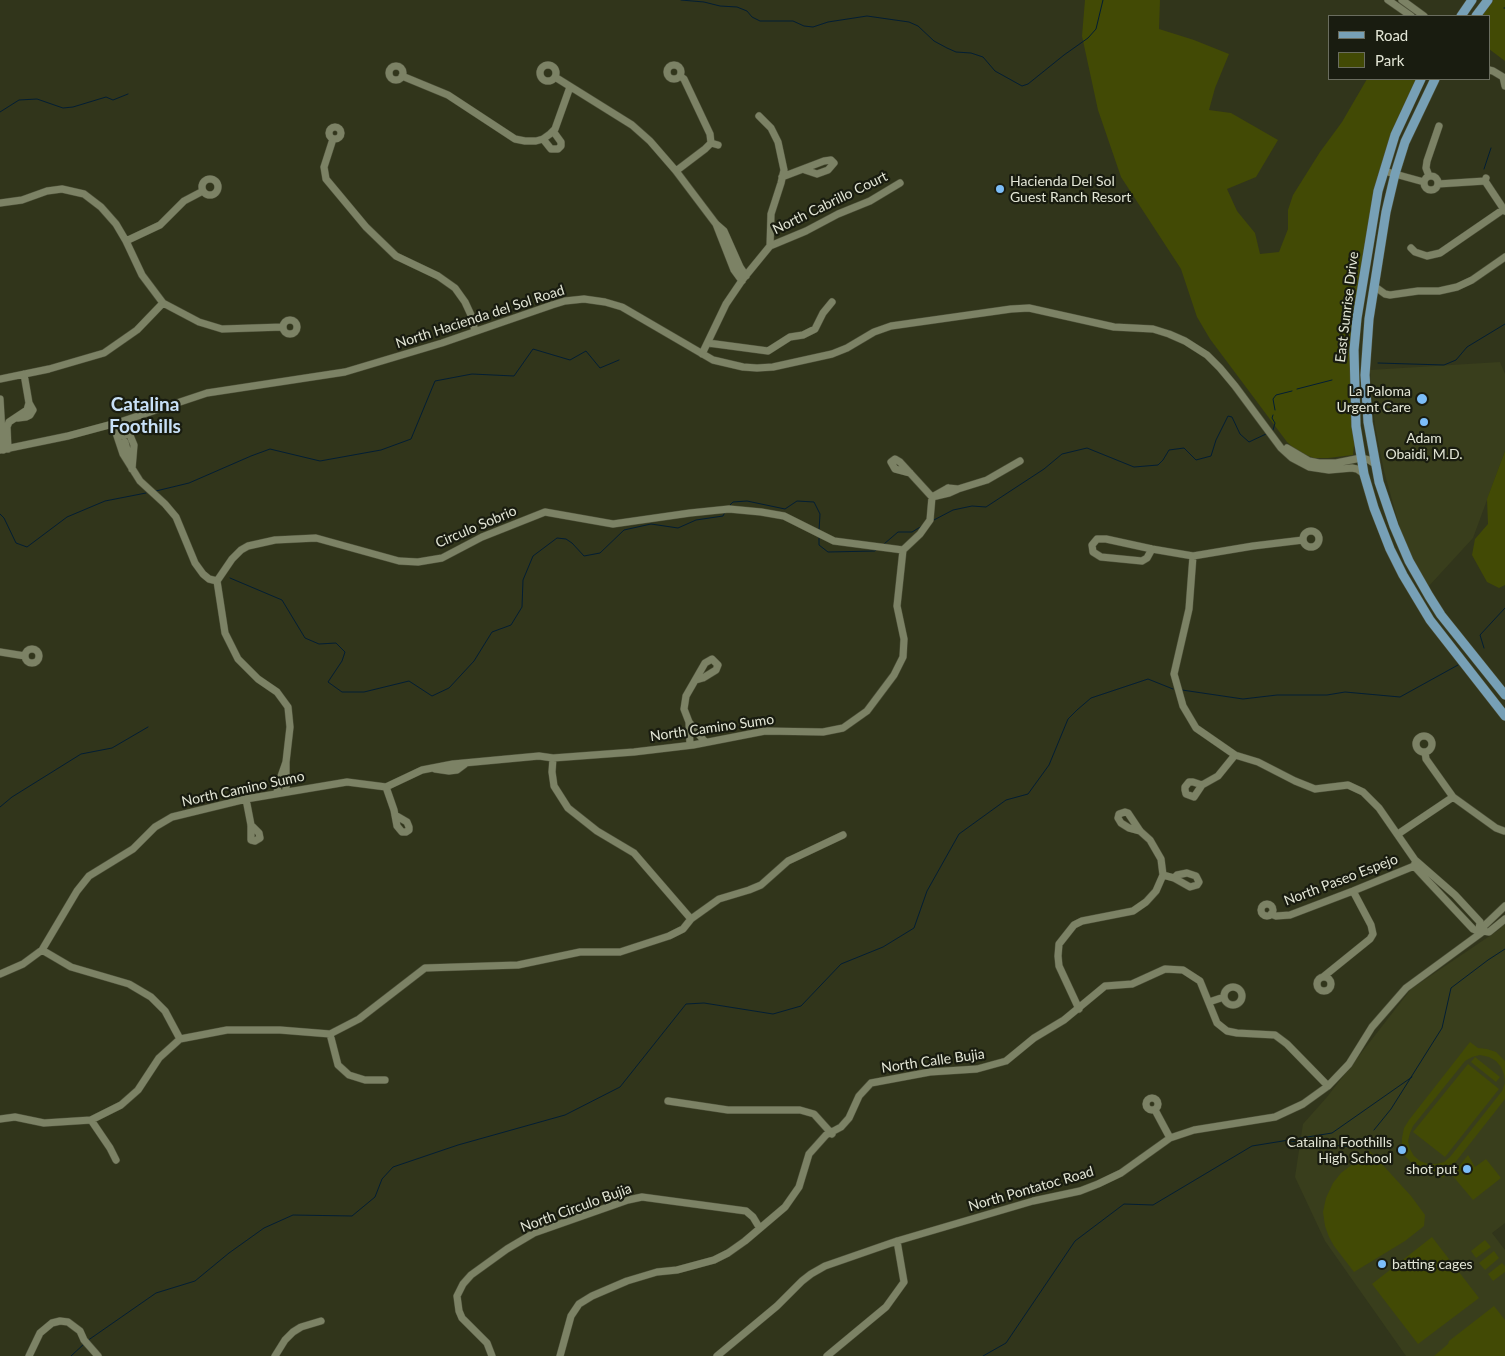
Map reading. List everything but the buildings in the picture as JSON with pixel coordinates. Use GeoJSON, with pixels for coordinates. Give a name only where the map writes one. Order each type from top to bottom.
{"type":"FeatureCollection","features":[{"type":"Feature","properties":{"kind":"main road"},"geometry":{"type":"LineString","coordinates":[[1462,15],[1472,0]]}},
{"type":"Feature","properties":{"kind":"main road"},"geometry":{"type":"LineString","coordinates":[[1477,15],[1488,0]]}},
{"type":"Feature","properties":{"kind":"main road","name":"East Sunrise Drive"},"geometry":{"type":"LineString","coordinates":[[1421,80],[1395,135],[1378,191],[1357,318],[1354,350],[1356,426],[1364,474],[1374,508],[1390,549],[1418,602],[1442,636],[1505,716]]}},
{"type":"Feature","properties":{"kind":"main road","name":"East Sunrise Drive"},"geometry":{"type":"LineString","coordinates":[[1435,80],[1405,142],[1386,212],[1369,319],[1365,376],[1368,422],[1379,482],[1394,526],[1409,561],[1429,596],[1453,630],[1505,696]]}},
{"type":"Feature","properties":{"kind":"main road"},"geometry":{"type":"LineString","coordinates":[[1357,318],[1369,319]]}},
{"type":"Feature","properties":{"kind":"main road"},"geometry":{"type":"LineString","coordinates":[[1418,602],[1429,596]]}},
{"type":"Feature","properties":{"kind":"street"},"geometry":{"type":"LineString","coordinates":[[1388,0],[1410,15]]}},
{"type":"Feature","properties":{"kind":"street"},"geometry":{"type":"LineString","coordinates":[[1402,0],[1423,15]]}},
{"type":"Feature","properties":{"kind":"street"},"geometry":{"type":"LineString","coordinates":[[1491,70],[1504,77],[1505,86]]}},
{"type":"Feature","properties":{"kind":"street"},"geometry":{"type":"LineString","coordinates":[[402,76],[448,95],[515,139],[536,141],[543,139],[553,131],[570,87]]}},
{"type":"Feature","properties":{"kind":"street"},"geometry":{"type":"LineString","coordinates":[[676,171],[714,144],[684,79],[680,76]]}},
{"type":"Feature","properties":{"kind":"street"},"geometry":{"type":"LineString","coordinates":[[554,77],[632,126],[650,141],[676,171],[716,224],[734,270],[744,278]]}},
{"type":"Feature","properties":{"kind":"street"},"geometry":{"type":"LineString","coordinates":[[702,354],[726,304],[770,246],[771,214],[784,170],[778,142],[770,128],[759,116]]}},
{"type":"Feature","properties":{"kind":"street"},"geometry":{"type":"LineString","coordinates":[[1429,176],[1426,168],[1427,161],[1439,126]]}},
{"type":"Feature","properties":{"kind":"street"},"geometry":{"type":"LineString","coordinates":[[543,139],[550,149],[558,149],[561,146],[561,142],[553,131]]}},
{"type":"Feature","properties":{"kind":"street"},"geometry":{"type":"LineString","coordinates":[[333,139],[324,167],[326,179],[366,227],[396,256],[438,276],[462,295],[476,331]]}},
{"type":"Feature","properties":{"kind":"street"},"geometry":{"type":"LineString","coordinates":[[782,177],[805,170]]}},
{"type":"Feature","properties":{"kind":"street"},"geometry":{"type":"LineString","coordinates":[[1384,171],[1424,182]]}},
{"type":"Feature","properties":{"kind":"street"},"geometry":{"type":"LineString","coordinates":[[1424,182],[1429,176]]}},
{"type":"Feature","properties":{"kind":"street"},"geometry":{"type":"LineString","coordinates":[[1424,182],[1426,189],[1431,191],[1436,189],[1438,184],[1436,178],[1429,176]]}},
{"type":"Feature","properties":{"kind":"street"},"geometry":{"type":"LineString","coordinates":[[1411,248],[1415,252],[1427,256],[1440,254],[1504,210],[1485,179],[1438,184]]}},
{"type":"Feature","properties":{"kind":"street","name":"North Cabrillo Court"},"geometry":{"type":"LineString","coordinates":[[770,246],[870,200],[900,183]]}},
{"type":"Feature","properties":{"kind":"street"},"geometry":{"type":"LineString","coordinates":[[0,203],[22,200],[62,189],[84,194],[108,214],[116,224],[142,276],[163,303],[199,322],[222,329],[283,327]]}},
{"type":"Feature","properties":{"kind":"street"},"geometry":{"type":"LineString","coordinates":[[126,241],[160,225],[184,201],[203,191]]}},
{"type":"Feature","properties":{"kind":"street"},"geometry":{"type":"LineString","coordinates":[[1374,286],[1385,294],[1390,295],[1418,291],[1439,292],[1472,280],[1505,257]]}},
{"type":"Feature","properties":{"kind":"street","name":"North Hacienda del Sol Road"},"geometry":{"type":"LineString","coordinates":[[4,450],[68,436],[118,422],[207,393],[345,372],[391,359],[552,304],[584,299],[622,307],[713,360],[743,367],[773,366],[832,354],[847,348],[874,332],[891,326],[1011,309],[1029,308],[1114,327],[1153,329],[1185,341],[1207,355],[1220,368],[1281,448],[1292,458],[1309,466],[1329,470],[1352,468],[1364,474]]}},
{"type":"Feature","properties":{"kind":"street"},"geometry":{"type":"LineString","coordinates":[[708,343],[768,350],[790,337],[804,335],[815,329],[823,313],[832,302]]}},
{"type":"Feature","properties":{"kind":"street"},"geometry":{"type":"LineString","coordinates":[[0,379],[49,369],[104,353],[137,330],[163,303]]}},
{"type":"Feature","properties":{"kind":"street"},"geometry":{"type":"LineString","coordinates":[[4,450],[9,422],[28,410],[30,402],[24,374]]}},
{"type":"Feature","properties":{"kind":"street"},"geometry":{"type":"LineString","coordinates":[[0,399],[4,450]]}},
{"type":"Feature","properties":{"kind":"street"},"geometry":{"type":"LineString","coordinates":[[118,422],[132,469]]}},
{"type":"Feature","properties":{"kind":"street"},"geometry":{"type":"LineString","coordinates":[[118,422],[123,454],[132,469],[140,481],[176,517],[195,562],[203,574],[209,579],[217,581],[226,633],[238,659],[258,679],[277,692],[288,708],[290,727],[286,762],[286,792]]}},
{"type":"Feature","properties":{"kind":"street"},"geometry":{"type":"LineString","coordinates":[[118,422],[134,445],[132,469]]}},
{"type":"Feature","properties":{"kind":"street","name":"North Hacienda del Sol Road"},"geometry":{"type":"LineString","coordinates":[[1269,430],[1287,448],[1309,461],[1336,463],[1361,458]]}},
{"type":"Feature","properties":{"kind":"street"},"geometry":{"type":"LineString","coordinates":[[1361,458],[1375,464]]}},
{"type":"Feature","properties":{"kind":"street"},"geometry":{"type":"LineString","coordinates":[[932,497],[986,480],[1020,461]]}},
{"type":"Feature","properties":{"kind":"street"},"geometry":{"type":"LineString","coordinates":[[903,550],[920,534],[930,520],[932,497],[910,473]]}},
{"type":"Feature","properties":{"kind":"street","name":"Circulo Sobrio"},"geometry":{"type":"LineString","coordinates":[[217,581],[232,559],[241,550],[262,542],[316,538],[398,561],[418,562],[442,558],[482,537],[545,512],[613,524],[690,513],[727,510],[761,512],[784,516],[834,541],[903,550]]}},
{"type":"Feature","properties":{"kind":"street"},"geometry":{"type":"LineString","coordinates":[[1152,549],[1147,558],[1142,561],[1101,557],[1094,552],[1092,545],[1101,538],[1193,556],[1303,540]]}},
{"type":"Feature","properties":{"kind":"street","name":"North Camino Sumo"},"geometry":{"type":"LineString","coordinates":[[0,974],[23,964],[42,950],[77,891],[89,876],[133,849],[155,828],[172,817],[246,799],[347,782],[386,787],[422,770],[453,764],[539,756],[553,758],[634,752],[690,745],[765,731],[823,732],[843,728],[867,711],[894,675],[903,657],[904,639],[897,606],[903,550]]}},
{"type":"Feature","properties":{"kind":"street"},"geometry":{"type":"LineString","coordinates":[[1193,556],[1189,608],[1174,674],[1184,706],[1196,728],[1235,755],[1258,762],[1314,789],[1348,785],[1363,792],[1380,808],[1416,863],[1473,929],[1481,931]]}},
{"type":"Feature","properties":{"kind":"street"},"geometry":{"type":"LineString","coordinates":[[0,652],[25,656]]}},
{"type":"Feature","properties":{"kind":"street"},"geometry":{"type":"LineString","coordinates":[[696,680],[686,696],[684,709],[689,722],[705,742]]}},
{"type":"Feature","properties":{"kind":"street"},"geometry":{"type":"LineString","coordinates":[[689,722],[690,745]]}},
{"type":"Feature","properties":{"kind":"street"},"geometry":{"type":"LineString","coordinates":[[1425,752],[1426,759],[1453,797],[1496,828],[1505,831]]}},
{"type":"Feature","properties":{"kind":"street"},"geometry":{"type":"LineString","coordinates":[[1202,785],[1218,776],[1235,755]]}},
{"type":"Feature","properties":{"kind":"street"},"geometry":{"type":"LineString","coordinates":[[553,758],[554,786],[568,808],[597,831],[634,853],[691,919]]}},
{"type":"Feature","properties":{"kind":"street"},"geometry":{"type":"LineString","coordinates":[[277,793],[286,762]]}},
{"type":"Feature","properties":{"kind":"street"},"geometry":{"type":"LineString","coordinates":[[386,787],[395,814]]}},
{"type":"Feature","properties":{"kind":"street"},"geometry":{"type":"LineString","coordinates":[[1398,834],[1453,797]]}},
{"type":"Feature","properties":{"kind":"street"},"geometry":{"type":"LineString","coordinates":[[246,799],[251,825]]}},
{"type":"Feature","properties":{"kind":"street"},"geometry":{"type":"LineString","coordinates":[[1079,1009],[1059,966],[1059,944],[1074,925],[1133,912],[1140,908],[1156,891],[1163,875],[1161,859],[1150,840],[1140,831]]}},
{"type":"Feature","properties":{"kind":"street"},"geometry":{"type":"LineString","coordinates":[[0,1119],[15,1117],[44,1123],[91,1120],[121,1105],[138,1090],[159,1058],[180,1039],[227,1030],[280,1030],[330,1034],[359,1019],[425,968],[518,965],[580,952],[620,952],[669,936],[683,929],[691,919],[720,899],[761,885],[788,861],[843,835]]}},
{"type":"Feature","properties":{"kind":"street","name":"North Paseo Espejo"},"geometry":{"type":"LineString","coordinates":[[1271,914],[1276,916],[1290,915],[1354,891],[1416,863]]}},
{"type":"Feature","properties":{"kind":"street"},"geometry":{"type":"LineString","coordinates":[[1163,875],[1174,878]]}},
{"type":"Feature","properties":{"kind":"street"},"geometry":{"type":"LineString","coordinates":[[1324,977],[1370,939],[1373,934],[1371,925],[1354,891]]}},
{"type":"Feature","properties":{"kind":"street","name":"North Pontatoc Road"},"geometry":{"type":"LineString","coordinates":[[717,1356],[777,1306],[810,1274],[848,1257],[1032,1201],[1080,1191],[1121,1173],[1170,1138],[1194,1130],[1275,1117],[1302,1104],[1328,1086],[1349,1064],[1372,1027],[1406,988],[1481,931],[1505,906]]}},
{"type":"Feature","properties":{"kind":"street"},"geometry":{"type":"LineString","coordinates":[[1504,920],[1505,911]]}},
{"type":"Feature","properties":{"kind":"street","name":"North Pontatoc Road"},"geometry":{"type":"LineString","coordinates":[[1481,931],[1489,932],[1504,920]]}},
{"type":"Feature","properties":{"kind":"street"},"geometry":{"type":"LineString","coordinates":[[42,950],[71,967],[129,984],[151,997],[165,1011],[180,1039]]}},
{"type":"Feature","properties":{"kind":"street","name":"North Calle Bujia"},"geometry":{"type":"LineString","coordinates":[[560,1356],[571,1316],[579,1304],[592,1296],[627,1281],[657,1272],[677,1270],[714,1260],[728,1253],[785,1207],[799,1187],[809,1154],[826,1135],[832,1134],[841,1128],[849,1118],[860,1096],[871,1084],[930,1072],[977,1069],[999,1064],[1006,1061],[1034,1038],[1079,1009],[1105,986],[1132,984],[1145,980],[1164,969],[1183,970],[1200,981],[1217,1023],[1227,1031],[1275,1035],[1287,1044],[1328,1086]]}},
{"type":"Feature","properties":{"kind":"street"},"geometry":{"type":"LineString","coordinates":[[1209,1002],[1224,997]]}},
{"type":"Feature","properties":{"kind":"street"},"geometry":{"type":"LineString","coordinates":[[330,1034],[338,1065],[349,1075],[365,1080],[385,1080]]}},
{"type":"Feature","properties":{"kind":"street"},"geometry":{"type":"LineString","coordinates":[[668,1102],[728,1110],[800,1110],[814,1114],[832,1134]]}},
{"type":"Feature","properties":{"kind":"street"},"geometry":{"type":"LineString","coordinates":[[1156,1110],[1170,1138]]}},
{"type":"Feature","properties":{"kind":"street"},"geometry":{"type":"LineString","coordinates":[[91,1120],[116,1160]]}},
{"type":"Feature","properties":{"kind":"street","name":"North Circulo Bujia"},"geometry":{"type":"LineString","coordinates":[[492,1356],[487,1343],[462,1318],[459,1311],[458,1296],[463,1284],[471,1275],[514,1244],[534,1234],[628,1200],[642,1197],[746,1211],[753,1217],[759,1227]]}},
{"type":"Feature","properties":{"kind":"street"},"geometry":{"type":"LineString","coordinates":[[827,1356],[886,1307],[904,1282],[897,1241]]}},
{"type":"Feature","properties":{"kind":"street"},"geometry":{"type":"LineString","coordinates":[[29,1356],[40,1333],[52,1323],[60,1321],[68,1322],[80,1331],[84,1340],[98,1356]]}},
{"type":"Feature","properties":{"kind":"street"},"geometry":{"type":"LineString","coordinates":[[275,1356],[292,1332],[300,1327],[321,1321]]}},
{"type":"Feature","properties":{"kind":"shaded area"},"geometry":{"type":"Polygon","coordinates":[[[1500,362],[1505,374],[1505,451],[1473,538],[1428,587],[1413,560],[1401,532],[1384,471],[1375,426],[1370,370],[1500,362]]]}},
{"type":"Feature","properties":{"kind":"shaded area","name":"Catalina Foothills High School"},"geometry":{"type":"Polygon","coordinates":[[[1505,922],[1505,1223],[1492,1233],[1505,1250],[1505,1356],[1406,1356],[1325,1241],[1295,1177],[1303,1124],[1327,1097],[1411,989],[1500,929],[1505,922]]]}},
{"type":"Feature","properties":{"kind":"green space"},"geometry":{"type":"Polygon","coordinates":[[[1085,0],[1160,0],[1159,29],[1229,54],[1215,88],[1209,110],[1231,113],[1278,140],[1256,177],[1227,189],[1237,211],[1255,233],[1260,254],[1279,252],[1288,229],[1288,210],[1293,195],[1320,152],[1342,122],[1366,80],[1420,80],[1390,151],[1357,318],[1356,426],[1353,455],[1314,458],[1298,452],[1287,442],[1210,339],[1197,317],[1181,269],[1121,177],[1098,110],[1082,36],[1085,0]]]}},
{"type":"Feature","properties":{"kind":"green space"},"geometry":{"type":"Polygon","coordinates":[[[1493,0],[1505,0],[1505,61],[1490,50],[1490,15],[1483,15],[1493,0]]]}},
{"type":"Feature","properties":{"kind":"green space"},"geometry":{"type":"Polygon","coordinates":[[[1505,451],[1505,585],[1499,588],[1487,582],[1472,555],[1475,539],[1488,524],[1487,499],[1505,451]]]}},
{"type":"Feature","properties":{"kind":"green space"},"geometry":{"type":"Polygon","coordinates":[[[1470,1042],[1478,1048],[1496,1052],[1505,1061],[1505,1083],[1505,1099],[1443,1178],[1436,1171],[1421,1169],[1406,1157],[1402,1148],[1402,1138],[1404,1128],[1470,1042]],[[1480,1055],[1465,1061],[1413,1126],[1408,1141],[1414,1156],[1428,1164],[1444,1162],[1502,1091],[1505,1083],[1504,1075],[1496,1061],[1480,1055]]]}},
{"type":"Feature","properties":{"kind":"green space"},"geometry":{"type":"Polygon","coordinates":[[[1475,1057],[1500,1077],[1496,1082],[1471,1062],[1475,1057]]]}},
{"type":"Feature","properties":{"kind":"green space"},"geometry":{"type":"Polygon","coordinates":[[[1468,1064],[1499,1089],[1445,1157],[1413,1132],[1468,1064]]]}},
{"type":"Feature","properties":{"kind":"green space"},"geometry":{"type":"Polygon","coordinates":[[[1370,1151],[1411,1196],[1425,1215],[1424,1226],[1405,1241],[1354,1272],[1329,1237],[1323,1212],[1326,1198],[1333,1183],[1341,1173],[1370,1151]]]}},
{"type":"Feature","properties":{"kind":"green space"},"geometry":{"type":"Polygon","coordinates":[[[1468,1155],[1475,1167],[1486,1159],[1501,1178],[1473,1200],[1452,1175],[1468,1155]]]}},
{"type":"Feature","properties":{"kind":"green space"},"geometry":{"type":"Polygon","coordinates":[[[1432,1237],[1479,1298],[1418,1344],[1372,1284],[1432,1237]]]}},
{"type":"Feature","properties":{"kind":"green space"},"geometry":{"type":"Polygon","coordinates":[[[1485,1240],[1491,1247],[1476,1258],[1471,1251],[1485,1240]]]}},
{"type":"Feature","properties":{"kind":"green space"},"geometry":{"type":"Polygon","coordinates":[[[1494,1251],[1499,1258],[1485,1270],[1479,1263],[1494,1251]]]}},
{"type":"Feature","properties":{"kind":"green space"},"geometry":{"type":"Polygon","coordinates":[[[1502,1263],[1505,1266],[1505,1272],[1493,1281],[1488,1274],[1502,1263]]]}},
{"type":"Feature","properties":{"kind":"green space"},"geometry":{"type":"Polygon","coordinates":[[[1494,1306],[1505,1320],[1505,1356],[1434,1356],[1449,1341],[1494,1306]]]}},
{"type":"Feature","properties":{"kind":"waterway"},"geometry":{"type":"LineString","coordinates":[[681,0],[737,7],[747,11],[752,17],[760,21],[793,21],[804,26],[813,27],[828,22],[867,16],[909,22],[918,26],[934,41],[947,48],[956,52],[971,53],[983,57],[995,71],[1022,86],[1028,84],[1088,38],[1096,29],[1103,0]]}},
{"type":"Feature","properties":{"kind":"waterway"},"geometry":{"type":"LineString","coordinates":[[0,112],[19,100],[37,99],[63,108],[73,107],[106,97],[113,100],[128,94]]}},
{"type":"Feature","properties":{"kind":"waterway"},"geometry":{"type":"LineString","coordinates":[[1484,169],[1491,148]]}},
{"type":"Feature","properties":{"kind":"waterway"},"geometry":{"type":"LineString","coordinates":[[1378,363],[1444,365],[1456,360],[1467,347],[1505,324]]}},
{"type":"Feature","properties":{"kind":"waterway"},"geometry":{"type":"LineString","coordinates":[[156,491],[189,483],[270,449],[320,461],[381,450],[411,439],[435,381],[472,374],[514,376],[533,349],[570,360],[586,351],[600,368],[619,360]]}},
{"type":"Feature","properties":{"kind":"waterway"},"geometry":{"type":"LineString","coordinates":[[1297,389],[1332,380]]}},
{"type":"Feature","properties":{"kind":"waterway"},"geometry":{"type":"LineString","coordinates":[[1275,410],[1273,399],[1276,395],[1292,391]]}},
{"type":"Feature","properties":{"kind":"waterway"},"geometry":{"type":"LineString","coordinates":[[1273,415],[1272,418],[1275,423],[1273,430]]}},
{"type":"Feature","properties":{"kind":"waterway"},"geometry":{"type":"LineString","coordinates":[[932,521],[953,510],[972,506],[986,507],[1044,469],[1062,454],[1087,448],[1134,467],[1158,465],[1169,450],[1184,448],[1196,460],[1211,456],[1216,440],[1228,416],[1232,417],[1240,434],[1249,442],[1266,434]]}},
{"type":"Feature","properties":{"kind":"waterway"},"geometry":{"type":"LineString","coordinates":[[0,514],[4,518],[16,543],[27,547],[67,517],[105,501],[146,493]]}},
{"type":"Feature","properties":{"kind":"waterway"},"geometry":{"type":"LineString","coordinates":[[730,505],[733,502],[747,501],[785,509],[797,501],[814,502],[820,514],[819,531]]}},
{"type":"Feature","properties":{"kind":"waterway"},"geometry":{"type":"LineString","coordinates":[[230,578],[282,600],[305,638],[319,644],[336,643],[345,652],[342,661],[328,682],[342,692],[364,692],[409,681],[432,696],[449,688],[474,661],[492,632],[511,625],[522,607],[523,580],[533,556],[557,538],[566,539],[584,556],[600,553],[624,530],[651,524],[678,528],[696,520],[723,516],[725,512]]}},
{"type":"Feature","properties":{"kind":"waterway"},"geometry":{"type":"LineString","coordinates":[[884,544],[898,532],[912,532],[922,526]]}},
{"type":"Feature","properties":{"kind":"waterway"},"geometry":{"type":"LineString","coordinates":[[819,538],[819,545],[828,552],[875,551],[877,549]]}},
{"type":"Feature","properties":{"kind":"waterway"},"geometry":{"type":"LineString","coordinates":[[1484,648],[1480,635],[1505,608]]}},
{"type":"Feature","properties":{"kind":"waterway"},"geometry":{"type":"LineString","coordinates":[[1182,690],[1243,699],[1277,695],[1327,695],[1345,692],[1400,697],[1458,665]]}},
{"type":"Feature","properties":{"kind":"waterway"},"geometry":{"type":"LineString","coordinates":[[87,1341],[156,1293],[195,1281],[264,1228],[293,1215],[352,1216],[375,1197],[382,1179],[393,1167],[458,1145],[565,1115],[620,1087],[686,1004],[704,1003],[773,1014],[801,1006],[841,964],[883,947],[914,928],[927,891],[959,834],[1006,800],[1028,794],[1049,765],[1068,719],[1091,698],[1148,679],[1173,689]]}},
{"type":"Feature","properties":{"kind":"waterway"},"geometry":{"type":"LineString","coordinates":[[0,807],[12,797],[81,754],[112,748],[148,727]]}},
{"type":"Feature","properties":{"kind":"waterway"},"geometry":{"type":"LineString","coordinates":[[1374,1130],[1391,1109],[1442,1028],[1451,988],[1505,949]]}},
{"type":"Feature","properties":{"kind":"waterway"},"geometry":{"type":"LineString","coordinates":[[983,1356],[1006,1343],[1075,1241],[1124,1204],[1153,1205],[1252,1146],[1332,1133],[1412,1077]]}},
{"type":"Feature","properties":{"kind":"waterway"},"geometry":{"type":"LineString","coordinates":[[1288,1141],[1352,1147],[1368,1136]]}},
{"type":"Feature","properties":{"kind":"waterway"},"geometry":{"type":"LineString","coordinates":[[71,1356],[84,1344]]}},
{"type":"Feature","properties":{"kind":"place","name":"Hacienda Del Sol Guest Ranch Resort"},"geometry":{"type":"Point","coordinates":[1000,189]}},
{"type":"Feature","properties":{"kind":"place","name":"La Paloma Urgent Care"},"geometry":{"type":"Point","coordinates":[1422,399]}},
{"type":"Feature","properties":{"kind":"place","name":"Adam Obaidi, M.D."},"geometry":{"type":"Point","coordinates":[1424,422]}},
{"type":"Feature","properties":{"kind":"place","name":"Catalina Foothills High School"},"geometry":{"type":"Point","coordinates":[1402,1150]}},
{"type":"Feature","properties":{"kind":"place","name":"shot put"},"geometry":{"type":"Point","coordinates":[1467,1169]}},
{"type":"Feature","properties":{"kind":"place","name":"batting cages"},"geometry":{"type":"Point","coordinates":[1382,1264]}},
{"type":"Feature","properties":{"kind":"district","name":"Catalina Foothills"},"geometry":{"type":"Point","coordinates":[145,416]}}]}
